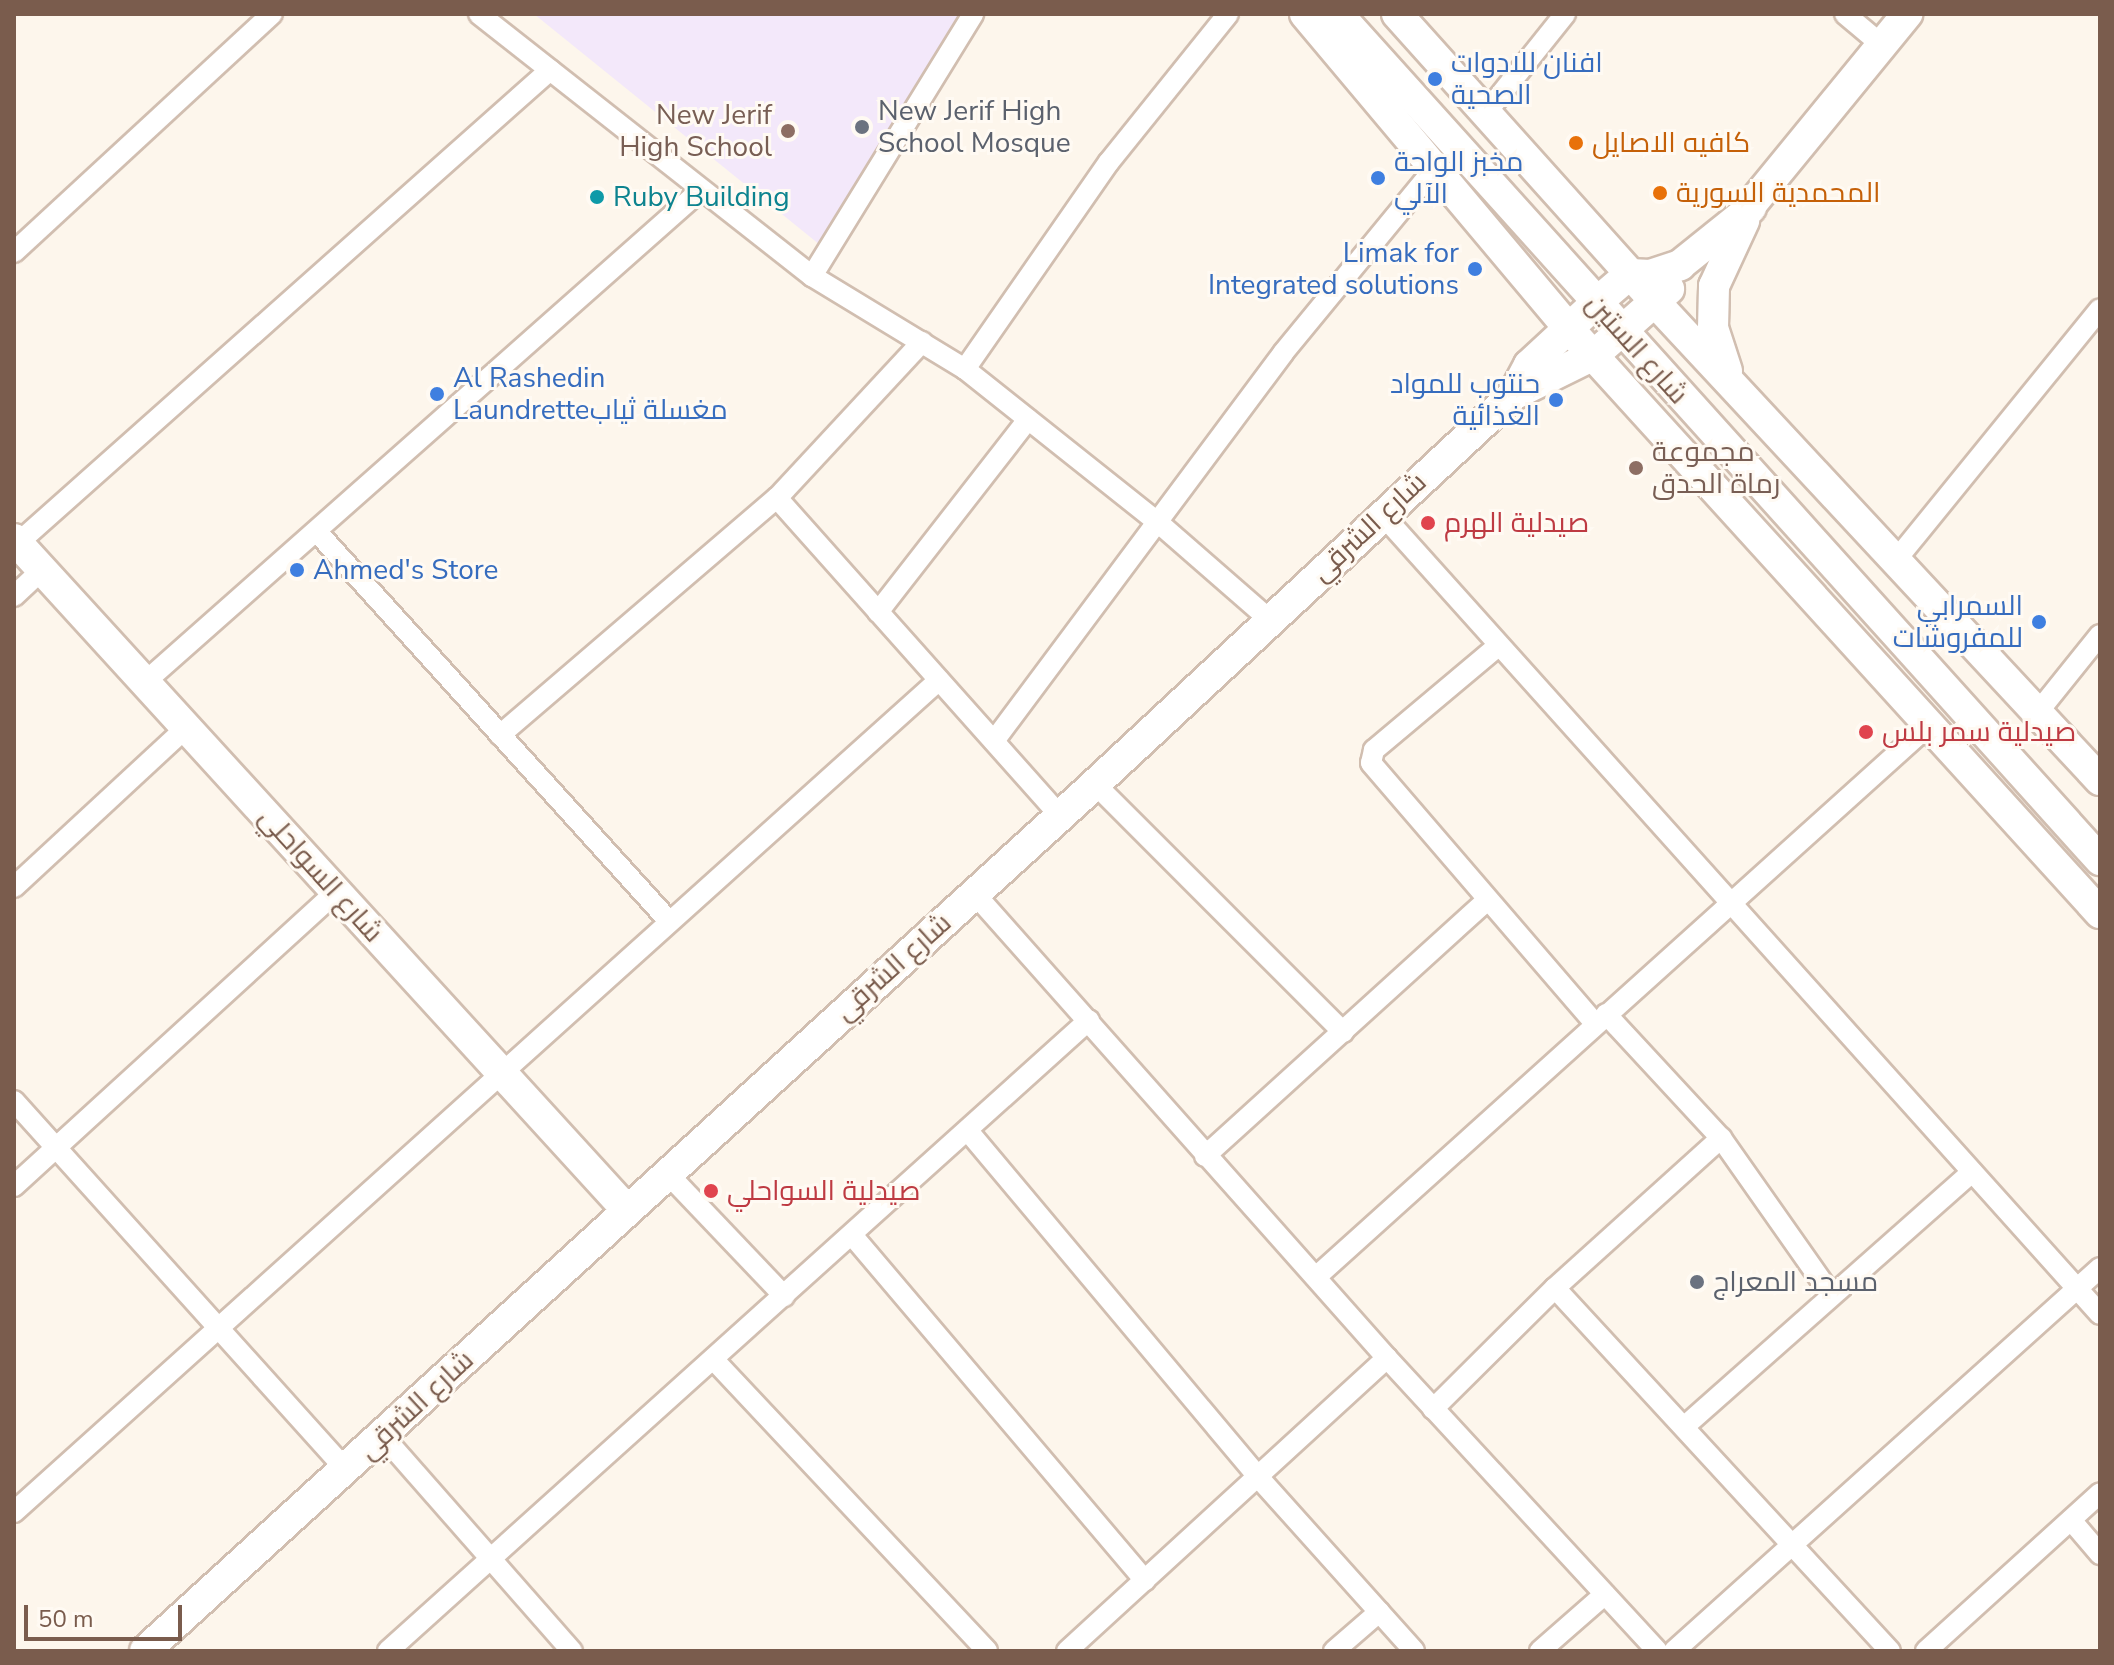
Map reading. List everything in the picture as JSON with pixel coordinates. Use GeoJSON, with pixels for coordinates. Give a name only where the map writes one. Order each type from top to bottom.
{"type":"FeatureCollection","features":[{"type":"Feature","properties":{"kind":"street"},"geometry":{"type":"LineString","coordinates":[[14,252],[272,14]]}},
{"type":"Feature","properties":{"kind":"street"},"geometry":{"type":"LineString","coordinates":[[479,14],[812,276],[965,369],[1160,524],[1271,621]]}},
{"type":"Feature","properties":{"kind":"street"},"geometry":{"type":"LineString","coordinates":[[812,276],[973,14]]}},
{"type":"Feature","properties":{"kind":"street"},"geometry":{"type":"LineString","coordinates":[[965,369],[1109,162],[1228,14]]}},
{"type":"Feature","properties":{"kind":"street"},"geometry":{"type":"LineString","coordinates":[[1305,14],[1570,330],[2100,913]]}},
{"type":"Feature","properties":{"kind":"street","name":"شارع الستين"},"geometry":{"type":"LineString","coordinates":[[1338,14],[2100,860]]}},
{"type":"Feature","properties":{"kind":"street","name":"شارع الستين"},"geometry":{"type":"LineString","coordinates":[[1397,14],[1655,302],[2100,780]]}},
{"type":"Feature","properties":{"kind":"street"},"geometry":{"type":"LineString","coordinates":[[1486,113],[1565,14]]}},
{"type":"Feature","properties":{"kind":"street"},"geometry":{"type":"LineString","coordinates":[[1845,14],[1882,45]]}},
{"type":"Feature","properties":{"kind":"street"},"geometry":{"type":"LineString","coordinates":[[1539,371],[1594,355],[1655,302],[1751,208],[1907,14]]}},
{"type":"Feature","properties":{"kind":"street"},"geometry":{"type":"LineString","coordinates":[[16,541],[550,70]]}},
{"type":"Feature","properties":{"kind":"street"},"geometry":{"type":"LineString","coordinates":[[994,741],[1160,524],[1283,353],[1435,168]]}},
{"type":"Feature","properties":{"kind":"street"},"geometry":{"type":"LineString","coordinates":[[145,682],[318,533],[701,190]]}},
{"type":"Feature","properties":{"kind":"street"},"geometry":{"type":"LineString","coordinates":[[1539,371],[1570,330],[1630,274],[1650,275],[1680,265],[1751,208]]}},
{"type":"Feature","properties":{"kind":"street"},"geometry":{"type":"LineString","coordinates":[[1736,388],[1715,337],[1714,286],[1751,208]]}},
{"type":"Feature","properties":{"kind":"street"},"geometry":{"type":"LineString","coordinates":[[1529,281],[1542,326],[1539,371]]}},
{"type":"Feature","properties":{"kind":"street"},"geometry":{"type":"LineString","coordinates":[[1896,560],[2100,309]]}},
{"type":"Feature","properties":{"kind":"street"},"geometry":{"type":"LineString","coordinates":[[500,735],[777,498],[922,342]]}},
{"type":"Feature","properties":{"kind":"street"},"geometry":{"type":"LineString","coordinates":[[1539,371],[1584,375],[1624,387]]}},
{"type":"Feature","properties":{"kind":"street","name":"شارع الشرقي"},"geometry":{"type":"LineString","coordinates":[[145,1651],[1095,784],[1271,621],[1381,513],[1539,371]]}},
{"type":"Feature","properties":{"kind":"street"},"geometry":{"type":"LineString","coordinates":[[878,612],[1028,419]]}},
{"type":"Feature","properties":{"kind":"street"},"geometry":{"type":"LineString","coordinates":[[777,498],[1059,815]]}},
{"type":"Feature","properties":{"kind":"street"},"geometry":{"type":"LineString","coordinates":[[1381,513],[2100,1314]]}},
{"type":"Feature","properties":{"kind":"street"},"geometry":{"type":"LineString","coordinates":[[318,533],[669,921]]}},
{"type":"Feature","properties":{"kind":"street","name":"شارع السواحلي"},"geometry":{"type":"LineString","coordinates":[[16,541],[627,1210]]}},
{"type":"Feature","properties":{"kind":"street"},"geometry":{"type":"LineString","coordinates":[[14,596],[42,570]]}},
{"type":"Feature","properties":{"kind":"street"},"geometry":{"type":"LineString","coordinates":[[2038,712],[2100,635]]}},
{"type":"Feature","properties":{"kind":"street"},"geometry":{"type":"LineString","coordinates":[[1498,646],[1371,756],[1371,763],[1487,900],[1721,1138],[1830,1293]]}},
{"type":"Feature","properties":{"kind":"street"},"geometry":{"type":"LineString","coordinates":[[14,1512],[500,1071],[939,680]]}},
{"type":"Feature","properties":{"kind":"street"},"geometry":{"type":"LineString","coordinates":[[1316,1277],[1928,726]]}},
{"type":"Feature","properties":{"kind":"street"},"geometry":{"type":"LineString","coordinates":[[14,887],[186,728]]}},
{"type":"Feature","properties":{"kind":"street"},"geometry":{"type":"LineString","coordinates":[[1095,784],[1343,1032]]}},
{"type":"Feature","properties":{"kind":"street"},"geometry":{"type":"LineString","coordinates":[[14,1186],[336,892]]}},
{"type":"Feature","properties":{"kind":"street"},"geometry":{"type":"LineString","coordinates":[[974,893],[1387,1358],[1657,1651]]}},
{"type":"Feature","properties":{"kind":"street"},"geometry":{"type":"LineString","coordinates":[[1205,1156],[1487,900]]}},
{"type":"Feature","properties":{"kind":"street"},"geometry":{"type":"LineString","coordinates":[[388,1651],[1089,1020]]}},
{"type":"Feature","properties":{"kind":"street"},"geometry":{"type":"LineString","coordinates":[[14,1101],[346,1470]]}},
{"type":"Feature","properties":{"kind":"street"},"geometry":{"type":"LineString","coordinates":[[968,1131],[1259,1478],[1414,1651]]}},
{"type":"Feature","properties":{"kind":"street"},"geometry":{"type":"LineString","coordinates":[[1433,1409],[1555,1288],[1721,1138]]}},
{"type":"Feature","properties":{"kind":"street"},"geometry":{"type":"LineString","coordinates":[[1685,1426],[1830,1293],[1972,1172]]}},
{"type":"Feature","properties":{"kind":"street"},"geometry":{"type":"LineString","coordinates":[[667,1173],[784,1296]]}},
{"type":"Feature","properties":{"kind":"street"},"geometry":{"type":"LineString","coordinates":[[852,1235],[1145,1580]]}},
{"type":"Feature","properties":{"kind":"street"},"geometry":{"type":"LineString","coordinates":[[1674,1651],[2100,1268]]}},
{"type":"Feature","properties":{"kind":"street"},"geometry":{"type":"LineString","coordinates":[[1555,1288],[1890,1651]]}},
{"type":"Feature","properties":{"kind":"street"},"geometry":{"type":"LineString","coordinates":[[1067,1651],[1387,1358]]}},
{"type":"Feature","properties":{"kind":"street"},"geometry":{"type":"LineString","coordinates":[[714,1360],[987,1651]]}},
{"type":"Feature","properties":{"kind":"street"},"geometry":{"type":"LineString","coordinates":[[382,1435],[494,1558],[572,1651]]}},
{"type":"Feature","properties":{"kind":"street"},"geometry":{"type":"LineString","coordinates":[[1926,1651],[2100,1493]]}},
{"type":"Feature","properties":{"kind":"street"},"geometry":{"type":"LineString","coordinates":[[2071,1520],[2100,1554]]}},
{"type":"Feature","properties":{"kind":"street"},"geometry":{"type":"LineString","coordinates":[[1540,1651],[1605,1594]]}},
{"type":"Feature","properties":{"kind":"street"},"geometry":{"type":"LineString","coordinates":[[1334,1651],[1379,1612]]}},
{"type":"Feature","properties":{"kind":"shaded area","name":"New Jerif High School"},"geometry":{"type":"Polygon","coordinates":[[[534,14],[969,14],[825,249],[534,14]]]}},
{"type":"Feature","properties":{"kind":"place","name":"افنان للادوات الصحية"},"geometry":{"type":"Point","coordinates":[1435,79]}},
{"type":"Feature","properties":{"kind":"place","name":"New Jerif High School Mosque"},"geometry":{"type":"Point","coordinates":[862,127]}},
{"type":"Feature","properties":{"kind":"place","name":"New Jerif High School"},"geometry":{"type":"Point","coordinates":[788,131]}},
{"type":"Feature","properties":{"kind":"place","name":"كافيه الاصايل"},"geometry":{"type":"Point","coordinates":[1576,143]}},
{"type":"Feature","properties":{"kind":"place","name":"مخبز الواحة الآلي"},"geometry":{"type":"Point","coordinates":[1378,178]}},
{"type":"Feature","properties":{"kind":"place","name":"المحمدية السورية"},"geometry":{"type":"Point","coordinates":[1660,193]}},
{"type":"Feature","properties":{"kind":"place","name":"Ruby Building"},"geometry":{"type":"Point","coordinates":[597,197]}},
{"type":"Feature","properties":{"kind":"place","name":"Limak for Integrated solutions"},"geometry":{"type":"Point","coordinates":[1475,269]}},
{"type":"Feature","properties":{"kind":"place","name":"Al Rashedin Laundretteمغسلة ثياب"},"geometry":{"type":"Point","coordinates":[437,394]}},
{"type":"Feature","properties":{"kind":"place","name":"حنتوب للمواد الغذائية"},"geometry":{"type":"Point","coordinates":[1556,400]}},
{"type":"Feature","properties":{"kind":"place","name":"مجموعة رماة الحدق"},"geometry":{"type":"Point","coordinates":[1636,468]}},
{"type":"Feature","properties":{"kind":"place","name":"صيدلية الهرم"},"geometry":{"type":"Point","coordinates":[1428,523]}},
{"type":"Feature","properties":{"kind":"place","name":"Ahmed's Store"},"geometry":{"type":"Point","coordinates":[297,570]}},
{"type":"Feature","properties":{"kind":"place","name":"السمرابي للمفروشات"},"geometry":{"type":"Point","coordinates":[2039,622]}},
{"type":"Feature","properties":{"kind":"place","name":"صيدلية سمر بلس"},"geometry":{"type":"Point","coordinates":[1866,732]}},
{"type":"Feature","properties":{"kind":"place","name":"صيدلية السواحلي"},"geometry":{"type":"Point","coordinates":[711,1191]}},
{"type":"Feature","properties":{"kind":"place","name":"مسجد المعراج"},"geometry":{"type":"Point","coordinates":[1697,1282]}}]}
